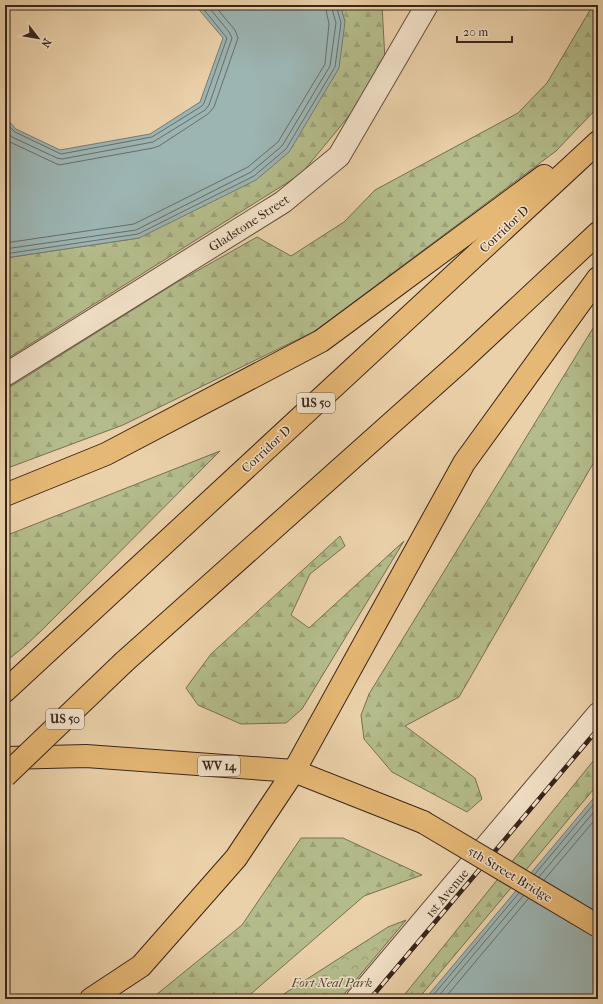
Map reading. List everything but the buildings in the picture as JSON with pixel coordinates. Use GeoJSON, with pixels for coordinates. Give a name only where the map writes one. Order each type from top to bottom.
{"type":"FeatureCollection","features":[{"type":"Feature","properties":{"kind":"main road"},"geometry":{"type":"LineString","coordinates":[[5,495],[106,454],[321,341],[598,136]]}},
{"type":"Feature","properties":{"kind":"main road","name":"Corridor D"},"geometry":{"type":"LineString","coordinates":[[5,691],[598,142]]}},
{"type":"Feature","properties":{"kind":"main road","name":"US 50"},"geometry":{"type":"LineString","coordinates":[[5,776],[124,662],[461,361],[598,233]]}},
{"type":"Feature","properties":{"kind":"main road"},"geometry":{"type":"LineString","coordinates":[[91,999],[141,966],[236,858],[294,771],[464,463],[598,278]]}},
{"type":"Feature","properties":{"kind":"main road","name":"WV 14"},"geometry":{"type":"LineString","coordinates":[[5,758],[86,756],[294,771]]}},
{"type":"Feature","properties":{"kind":"main road","name":"5th Street Bridge"},"geometry":{"type":"LineString","coordinates":[[294,771],[423,822],[598,926]]}},
{"type":"Feature","properties":{"kind":"street","name":"Gladstone Street"},"geometry":{"type":"LineString","coordinates":[[5,375],[284,202],[339,156],[427,5]]}},
{"type":"Feature","properties":{"kind":"street","name":"1st Avenue"},"geometry":{"type":"LineString","coordinates":[[357,999],[598,714]]}},
{"type":"Feature","properties":{"kind":"green space"},"geometry":{"type":"Polygon","coordinates":[[[340,5],[382,5],[385,60],[377,82],[301,174],[5,360],[5,258],[139,238],[345,22],[340,5]]]}},
{"type":"Feature","properties":{"kind":"green space"},"geometry":{"type":"Polygon","coordinates":[[[593,5],[598,5],[598,107],[556,151],[315,331],[123,425],[5,469],[5,390],[174,284],[257,237],[291,256],[344,222],[375,190],[518,113],[547,83],[593,5]]]}},
{"type":"Feature","properties":{"kind":"green space"},"geometry":{"type":"Polygon","coordinates":[[[598,320],[598,455],[459,697],[405,726],[475,778],[482,799],[467,812],[392,772],[364,739],[361,715],[369,694],[598,320]]]}},
{"type":"Feature","properties":{"kind":"green space"},"geometry":{"type":"Polygon","coordinates":[[[220,451],[43,629],[5,662],[5,536],[220,451]]]}},
{"type":"Feature","properties":{"kind":"green space"},"geometry":{"type":"Polygon","coordinates":[[[340,536],[345,546],[310,574],[291,615],[309,628],[404,541],[302,709],[286,723],[241,724],[198,705],[186,688],[211,654],[340,536]]]}},
{"type":"Feature","properties":{"kind":"green space"},"geometry":{"type":"Polygon","coordinates":[[[598,755],[598,784],[418,999],[401,999],[598,755]]]}},
{"type":"Feature","properties":{"kind":"green space"},"geometry":{"type":"Polygon","coordinates":[[[301,838],[343,838],[422,875],[364,896],[245,999],[151,999],[242,925],[301,838]]]}},
{"type":"Feature","properties":{"kind":"green space","name":"Fort Neal Park"},"geometry":{"type":"Polygon","coordinates":[[[406,920],[340,999],[276,999],[388,927],[406,920]]]}},
{"type":"Feature","properties":{"kind":"water"},"geometry":{"type":"Polygon","coordinates":[[[195,5],[340,5],[345,22],[339,68],[289,152],[256,180],[139,238],[5,258],[5,117],[16,129],[60,150],[150,134],[200,102],[223,38],[195,5]]]}},
{"type":"Feature","properties":{"kind":"water"},"geometry":{"type":"Polygon","coordinates":[[[598,793],[598,999],[425,999],[598,793]]]}},
{"type":"Feature","properties":{"kind":"railway"},"geometry":{"type":"LineString","coordinates":[[370,999],[598,729]]}}]}
